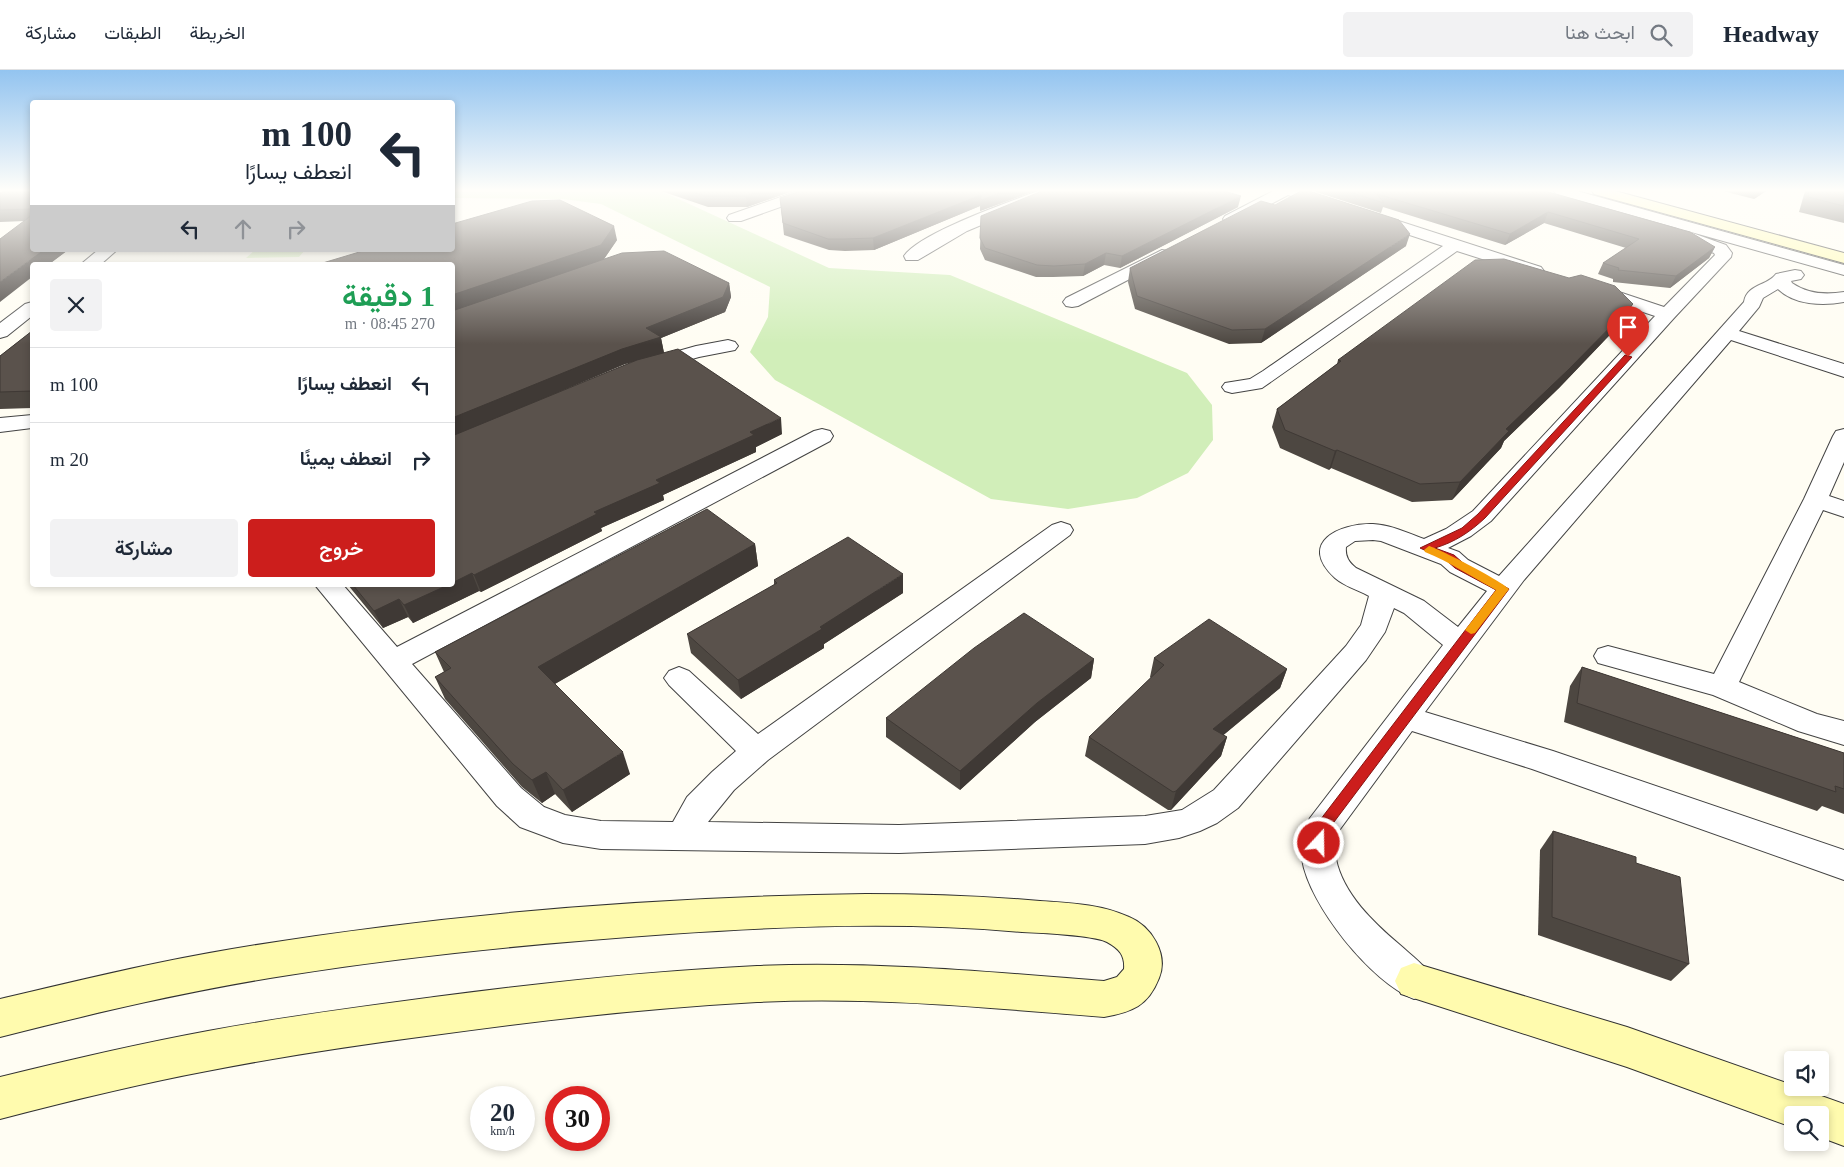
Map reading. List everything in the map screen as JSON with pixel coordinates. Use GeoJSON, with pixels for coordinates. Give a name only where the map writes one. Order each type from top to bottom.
{"type":"FeatureCollection","features":[{"type":"Feature","properties":{"kind":"street"},"geometry":{"type":"LineString","coordinates":[[912,256],[932,242]]}},
{"type":"Feature","properties":{"kind":"street"},"geometry":{"type":"LineString","coordinates":[[1447,242],[1546,274]]}},
{"type":"Feature","properties":{"kind":"street"},"geometry":{"type":"LineString","coordinates":[[1425,548],[1444,542],[1466,530],[1482,516],[1667,314],[1723,257],[1724,253],[1720,249],[1705,242]]}},
{"type":"Feature","properties":{"kind":"street"},"geometry":{"type":"LineString","coordinates":[[1738,242],[1772,263],[1790,289],[1816,298]]}},
{"type":"Feature","properties":{"kind":"street"},"geometry":{"type":"LineString","coordinates":[[1741,242],[1844,285]]}},
{"type":"Feature","properties":{"kind":"street"},"geometry":{"type":"LineString","coordinates":[[1786,242],[1844,258]]}},
{"type":"Feature","properties":{"kind":"street"},"geometry":{"type":"LineString","coordinates":[[1232,387],[1254,384],[1270,375],[1456,245]]}},
{"type":"Feature","properties":{"kind":"street"},"geometry":{"type":"LineString","coordinates":[[1072,302],[1178,246]]}},
{"type":"Feature","properties":{"kind":"street"},"geometry":{"type":"LineString","coordinates":[[93,262],[106,252]]}},
{"type":"Feature","properties":{"kind":"street"},"geometry":{"type":"LineString","coordinates":[[1794,1106],[1627,1047],[1414,981],[1375,946],[1344,910],[1324,876],[1319,859],[1322,828],[1467,634],[1509,582],[1727,333],[1752,303],[1754,296],[1783,278],[1810,276],[1844,285]]}},
{"type":"Feature","properties":{"kind":"street"},"geometry":{"type":"LineString","coordinates":[[1752,303],[1766,299],[1836,299],[1844,285]]}},
{"type":"Feature","properties":{"kind":"street"},"geometry":{"type":"LineString","coordinates":[[1583,286],[1667,314]]}},
{"type":"Feature","properties":{"kind":"street"},"geometry":{"type":"LineString","coordinates":[[0,332],[28,315]]}},
{"type":"Feature","properties":{"kind":"street"},"geometry":{"type":"LineString","coordinates":[[1727,333],[1844,370]]}},
{"type":"Feature","properties":{"kind":"street"},"geometry":{"type":"LineString","coordinates":[[633,370],[680,356],[728,346]]}},
{"type":"Feature","properties":{"kind":"street"},"geometry":{"type":"LineString","coordinates":[[0,425],[30,422]]}},
{"type":"Feature","properties":{"kind":"street"},"geometry":{"type":"LineString","coordinates":[[393,661],[822,436]]}},
{"type":"Feature","properties":{"kind":"street"},"geometry":{"type":"LineString","coordinates":[[1722,687],[1816,499],[1844,436]]}},
{"type":"Feature","properties":{"kind":"street"},"geometry":{"type":"LineString","coordinates":[[1816,499],[1844,510]]}},
{"type":"Feature","properties":{"kind":"street"},"geometry":{"type":"LineString","coordinates":[[683,835],[699,807],[723,781],[764,746],[1061,530]]}},
{"type":"Feature","properties":{"kind":"street"},"geometry":{"type":"LineString","coordinates":[[1467,634],[1347,574],[1338,566],[1333,558],[1332,550],[1334,543],[1349,534],[1373,532],[1386,534],[1450,558],[1459,566],[1509,582]]}},
{"type":"Feature","properties":{"kind":"street"},"geometry":{"type":"LineString","coordinates":[[330,587],[508,798],[532,817],[563,830],[601,835],[900,839],[1144,830],[1176,826],[1204,816],[1226,800],[1372,633],[1380,612],[1383,593]]}},
{"type":"Feature","properties":{"kind":"street"},"geometry":{"type":"LineString","coordinates":[[1608,656],[1722,687],[1809,723],[1844,733]]}},
{"type":"Feature","properties":{"kind":"street"},"geometry":{"type":"LineString","coordinates":[[686,673],[764,746]]}},
{"type":"Feature","properties":{"kind":"street"},"geometry":{"type":"LineString","coordinates":[[1405,717],[1542,760],[1844,865]]}},
{"type":"Feature","properties":{"kind":"street"},"geometry":{"type":"LineString","coordinates":[[0,1018],[113,991],[232,967],[357,948],[581,923],[801,909],[1001,913],[1102,924],[1119,929],[1134,940],[1140,948],[1144,964],[1136,987],[1122,996],[1104,999],[991,990],[870,984],[759,984],[558,999],[331,1030],[216,1050],[76,1079],[0,1098]]}},
{"type":"Feature","properties":{"kind":"street"},"geometry":{"type":"LineString","coordinates":[[1829,1119],[1844,1125]]}},
{"type":"Feature","properties":{"kind":"green space"},"geometry":{"type":"Polygon","coordinates":[[[679,242],[773,242],[829,268],[950,275],[1187,373],[1212,405],[1213,440],[1188,473],[1137,498],[1068,509],[991,499],[775,380],[750,352],[768,317],[770,287],[679,242]]]}},
{"type":"Feature","properties":{"kind":"green space"},"geometry":{"type":"Polygon","coordinates":[[[253,252],[303,252],[299,257],[246,258],[253,252]]]}},
{"type":"Feature","properties":{"kind":"building"},"geometry":{"type":"Polygon","coordinates":[[[0,242],[30,242],[30,252],[41,252],[0,282],[0,242]]]}},
{"type":"Feature","properties":{"kind":"building"},"geometry":{"type":"Polygon","coordinates":[[[455,242],[603,242],[601,245],[455,294],[455,262],[326,262],[359,252],[455,252],[455,242]]]}},
{"type":"Feature","properties":{"kind":"building"},"geometry":{"type":"Polygon","coordinates":[[[982,242],[1149,242],[1122,256],[1106,253],[1085,264],[1054,266],[1037,265],[985,248],[982,242]]]}},
{"type":"Feature","properties":{"kind":"building"},"geometry":{"type":"Polygon","coordinates":[[[1180,242],[1397,242],[1265,329],[1232,330],[1137,296],[1130,268],[1180,242]]]}},
{"type":"Feature","properties":{"kind":"building"},"geometry":{"type":"Polygon","coordinates":[[[1634,242],[1707,242],[1715,247],[1676,276],[1618,270],[1619,268],[1603,263],[1634,242]]]}},
{"type":"Feature","properties":{"kind":"building"},"geometry":{"type":"Polygon","coordinates":[[[664,251],[729,283],[723,297],[646,328],[661,337],[622,349],[455,417],[455,310],[622,253],[664,251]]]}},
{"type":"Feature","properties":{"kind":"building"},"geometry":{"type":"Polygon","coordinates":[[[1504,259],[1569,278],[1581,275],[1615,286],[1633,304],[1506,429],[1509,431],[1460,482],[1420,484],[1285,430],[1277,409],[1341,361],[1338,360],[1475,260],[1504,259]]]}},
{"type":"Feature","properties":{"kind":"building"},"geometry":{"type":"Polygon","coordinates":[[[30,333],[30,391],[0,392],[0,356],[30,333]]]}},
{"type":"Feature","properties":{"kind":"building"},"geometry":{"type":"Polygon","coordinates":[[[678,349],[781,418],[750,432],[754,435],[656,480],[660,483],[594,512],[597,514],[474,575],[472,573],[455,582],[455,435],[637,360],[678,349]]]}},
{"type":"Feature","properties":{"kind":"building"},"geometry":{"type":"Polygon","coordinates":[[[707,509],[755,544],[538,667],[623,752],[563,790],[546,772],[532,780],[513,764],[435,677],[451,668],[435,652],[707,509]]]}},
{"type":"Feature","properties":{"kind":"building"},"geometry":{"type":"Polygon","coordinates":[[[848,537],[903,574],[820,627],[822,629],[738,680],[687,634],[777,583],[774,580],[848,537]]]}},
{"type":"Feature","properties":{"kind":"building"},"geometry":{"type":"Polygon","coordinates":[[[355,587],[444,587],[404,605],[399,599],[374,611],[355,587]]]}},
{"type":"Feature","properties":{"kind":"building"},"geometry":{"type":"Polygon","coordinates":[[[1024,613],[1094,659],[1037,703],[960,771],[886,718],[974,648],[1024,613]]]}},
{"type":"Feature","properties":{"kind":"building"},"geometry":{"type":"Polygon","coordinates":[[[1209,619],[1287,669],[1213,729],[1227,737],[1173,792],[1089,737],[1164,665],[1154,658],[1209,619]]]}},
{"type":"Feature","properties":{"kind":"building"},"geometry":{"type":"Polygon","coordinates":[[[1582,667],[1844,753],[1844,789],[1835,786],[1836,792],[1577,703],[1582,667]]]}},
{"type":"Feature","properties":{"kind":"building"},"geometry":{"type":"Polygon","coordinates":[[[1553,831],[1636,857],[1636,863],[1680,877],[1689,964],[1552,917],[1553,831]]]}},
{"type":"Feature","properties":{"kind":"slow traffic"},"geometry":{"type":"LineString","coordinates":[[1429,550],[1450,558],[1459,566],[1503,589],[1471,630]]}},
{"type":"Feature","properties":{"kind":"route"},"geometry":{"type":"LineString","coordinates":[[1319,843],[1322,828],[1460,643],[1503,589],[1459,566],[1450,558],[1425,548],[1444,542],[1466,530],[1482,516],[1628,357]]}}]}
